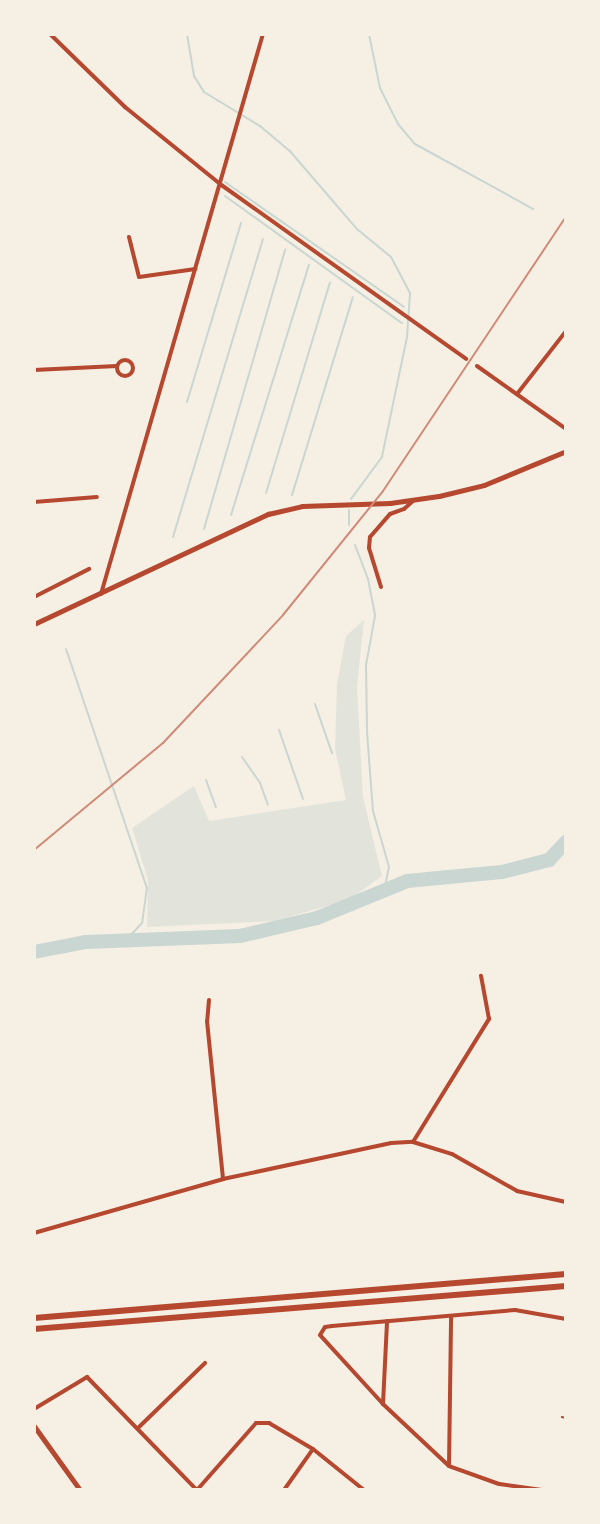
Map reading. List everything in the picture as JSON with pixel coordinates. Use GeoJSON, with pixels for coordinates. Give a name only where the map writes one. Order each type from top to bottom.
{"type":"FeatureCollection","features":[{"type":"Feature","properties":{"kind":"highway"},"geometry":{"type":"LineString","coordinates":[[34,1318],[566,1274]]}},
{"type":"Feature","properties":{"kind":"highway"},"geometry":{"type":"LineString","coordinates":[[34,1329],[566,1286]]}},
{"type":"Feature","properties":{"kind":"main road"},"geometry":{"type":"LineString","coordinates":[[34,624],[100,595],[268,514],[302,506],[412,501],[484,485],[566,451]]}},
{"type":"Feature","properties":{"kind":"main road"},"geometry":{"type":"LineString","coordinates":[[34,1426],[76,1488]]}},
{"type":"Feature","properties":{"kind":"street"},"geometry":{"type":"LineString","coordinates":[[50,34],[125,107],[220,184],[466,359]]}},
{"type":"Feature","properties":{"kind":"street"},"geometry":{"type":"LineString","coordinates":[[100,595],[263,34]]}},
{"type":"Feature","properties":{"kind":"street"},"geometry":{"type":"LineString","coordinates":[[129,237],[139,277],[195,269]]}},
{"type":"Feature","properties":{"kind":"street"},"geometry":{"type":"LineString","coordinates":[[517,394],[566,331]]}},
{"type":"Feature","properties":{"kind":"street"},"geometry":{"type":"LineString","coordinates":[[34,369],[117,366],[127,360],[133,370],[124,376],[117,366]]}},
{"type":"Feature","properties":{"kind":"street"},"geometry":{"type":"LineString","coordinates":[[477,366],[566,429]]}},
{"type":"Feature","properties":{"kind":"street"},"geometry":{"type":"LineString","coordinates":[[34,502],[97,497]]}},
{"type":"Feature","properties":{"kind":"street"},"geometry":{"type":"LineString","coordinates":[[381,588],[368,545],[372,534],[390,514],[404,509],[412,501]]}},
{"type":"Feature","properties":{"kind":"street"},"geometry":{"type":"LineString","coordinates":[[390,503],[390,514]]}},
{"type":"Feature","properties":{"kind":"street"},"geometry":{"type":"LineString","coordinates":[[34,597],[89,569]]}},
{"type":"Feature","properties":{"kind":"street"},"geometry":{"type":"LineString","coordinates":[[413,1142],[489,1019],[482,976]]}},
{"type":"Feature","properties":{"kind":"street"},"geometry":{"type":"LineString","coordinates":[[209,1000],[207,1022],[223,1179]]}},
{"type":"Feature","properties":{"kind":"street"},"geometry":{"type":"LineString","coordinates":[[34,1233],[223,1179],[350,1151],[413,1142],[452,1154],[517,1191],[566,1202]]}},
{"type":"Feature","properties":{"kind":"street"},"geometry":{"type":"LineString","coordinates":[[542,1490],[499,1487],[449,1466],[383,1404],[320,1335],[325,1327],[332,1326],[515,1310],[566,1319]]}},
{"type":"Feature","properties":{"kind":"street"},"geometry":{"type":"LineString","coordinates":[[449,1466],[451,1316]]}},
{"type":"Feature","properties":{"kind":"street"},"geometry":{"type":"LineString","coordinates":[[383,1404],[387,1321]]}},
{"type":"Feature","properties":{"kind":"street"},"geometry":{"type":"LineString","coordinates":[[139,1427],[206,1363]]}},
{"type":"Feature","properties":{"kind":"street"},"geometry":{"type":"LineString","coordinates":[[34,1409],[87,1377],[139,1427],[197,1490],[256,1423],[269,1423],[313,1449],[364,1490]]}},
{"type":"Feature","properties":{"kind":"street"},"geometry":{"type":"LineString","coordinates":[[284,1490],[313,1449]]}},
{"type":"Feature","properties":{"kind":"shaded area"},"geometry":{"type":"Polygon","coordinates":[[[364,620],[357,687],[363,797],[382,876],[350,899],[276,921],[147,927],[148,880],[132,828],[194,786],[209,821],[346,800],[335,749],[337,684],[346,636],[364,620]]]}},
{"type":"Feature","properties":{"kind":"waterway"},"geometry":{"type":"LineString","coordinates":[[187,34],[194,76],[204,92],[260,126],[289,150],[357,229],[391,257],[410,293],[407,337],[382,457],[351,499]]}},
{"type":"Feature","properties":{"kind":"waterway"},"geometry":{"type":"LineString","coordinates":[[369,34],[380,88],[398,124],[415,144],[533,209]]}},
{"type":"Feature","properties":{"kind":"waterway"},"geometry":{"type":"LineString","coordinates":[[225,182],[404,307]]}},
{"type":"Feature","properties":{"kind":"waterway"},"geometry":{"type":"LineString","coordinates":[[225,196],[402,323]]}},
{"type":"Feature","properties":{"kind":"waterway"},"geometry":{"type":"LineString","coordinates":[[187,402],[241,223]]}},
{"type":"Feature","properties":{"kind":"waterway"},"geometry":{"type":"LineString","coordinates":[[173,537],[263,239]]}},
{"type":"Feature","properties":{"kind":"waterway"},"geometry":{"type":"LineString","coordinates":[[204,529],[285,250]]}},
{"type":"Feature","properties":{"kind":"waterway"},"geometry":{"type":"LineString","coordinates":[[231,515],[309,265]]}},
{"type":"Feature","properties":{"kind":"waterway"},"geometry":{"type":"LineString","coordinates":[[266,493],[330,283]]}},
{"type":"Feature","properties":{"kind":"waterway"},"geometry":{"type":"LineString","coordinates":[[292,495],[353,297]]}},
{"type":"Feature","properties":{"kind":"waterway"},"geometry":{"type":"LineString","coordinates":[[349,510],[349,525]]}},
{"type":"Feature","properties":{"kind":"waterway"},"geometry":{"type":"LineString","coordinates":[[355,545],[368,579],[375,616],[366,665],[367,732],[373,811],[389,867],[384,891]]}},
{"type":"Feature","properties":{"kind":"waterway"},"geometry":{"type":"LineString","coordinates":[[66,649],[147,888],[142,923],[126,940]]}},
{"type":"Feature","properties":{"kind":"waterway"},"geometry":{"type":"LineString","coordinates":[[315,704],[332,753]]}},
{"type":"Feature","properties":{"kind":"waterway"},"geometry":{"type":"LineString","coordinates":[[279,730],[303,799]]}},
{"type":"Feature","properties":{"kind":"waterway"},"geometry":{"type":"LineString","coordinates":[[242,757],[260,783],[268,805]]}},
{"type":"Feature","properties":{"kind":"waterway"},"geometry":{"type":"LineString","coordinates":[[206,780],[216,807]]}},
{"type":"Feature","properties":{"kind":"waterway"},"geometry":{"type":"LineString","coordinates":[[34,952],[86,942],[240,936],[317,918],[407,881],[502,872],[549,860],[566,842]]}},
{"type":"Feature","properties":{"kind":"railway"},"geometry":{"type":"LineString","coordinates":[[34,850],[163,743],[283,615],[383,491],[566,217]]}}]}
